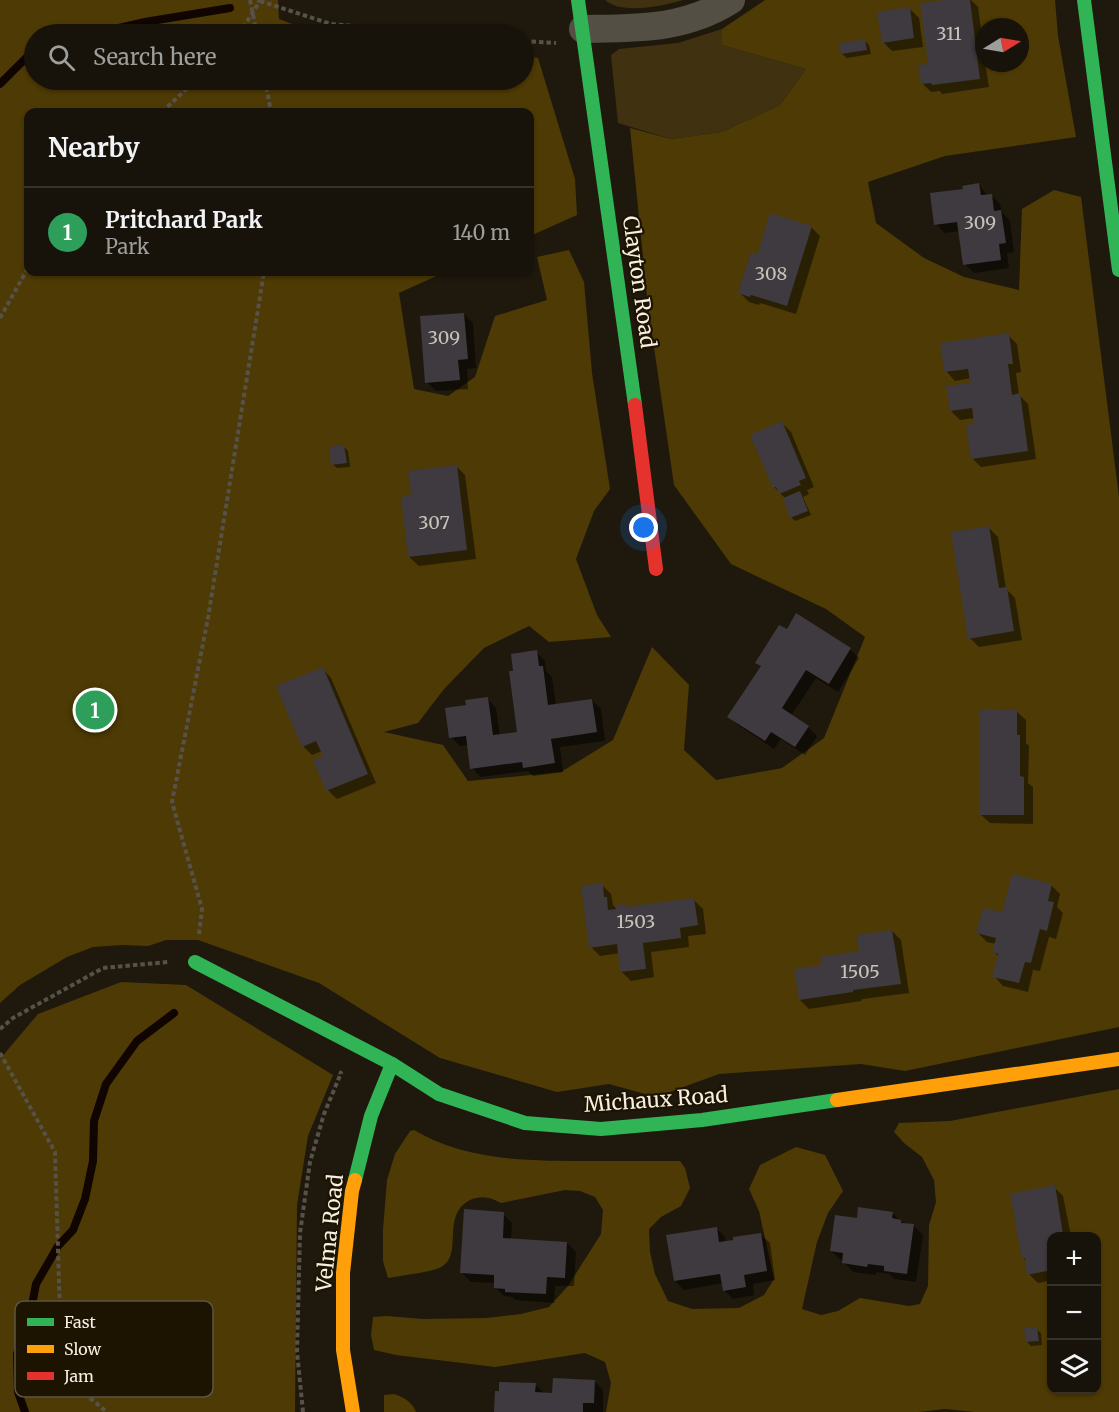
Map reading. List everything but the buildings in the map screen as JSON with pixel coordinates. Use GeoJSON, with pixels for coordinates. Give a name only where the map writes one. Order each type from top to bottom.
{"type":"FeatureCollection","features":[{"type":"Feature","properties":{"kind":"street","name":"Clayton Road"},"geometry":{"type":"LineString","coordinates":[[578,0],[656,569]]}},
{"type":"Feature","properties":{"kind":"street"},"geometry":{"type":"LineString","coordinates":[[583,29],[667,25],[692,19],[715,10],[731,0]]}},
{"type":"Feature","properties":{"kind":"street"},"geometry":{"type":"LineString","coordinates":[[1084,0],[1119,270]]}},
{"type":"Feature","properties":{"kind":"street","name":"Michaux Road"},"geometry":{"type":"LineString","coordinates":[[195,962],[392,1064],[439,1094],[525,1123],[601,1129],[702,1120],[1119,1059]]}},
{"type":"Feature","properties":{"kind":"street","name":"Velma Road"},"geometry":{"type":"LineString","coordinates":[[353,1412],[343,1350],[343,1273],[352,1191],[371,1116],[392,1064]]}},
{"type":"Feature","properties":{"kind":"path"},"geometry":{"type":"LineString","coordinates":[[250,0],[255,24]]}},
{"type":"Feature","properties":{"kind":"path"},"geometry":{"type":"LineString","coordinates":[[245,24],[258,0],[332,24]]}},
{"type":"Feature","properties":{"kind":"path"},"geometry":{"type":"LineString","coordinates":[[166,108],[185,90]]}},
{"type":"Feature","properties":{"kind":"path"},"geometry":{"type":"LineString","coordinates":[[267,90],[270,108]]}},
{"type":"Feature","properties":{"kind":"path"},"geometry":{"type":"LineString","coordinates":[[0,318],[24,275]]}},
{"type":"Feature","properties":{"kind":"path"},"geometry":{"type":"LineString","coordinates":[[0,1029],[13,1018],[103,968],[195,962],[202,909],[172,802],[208,618],[263,276]]}},
{"type":"Feature","properties":{"kind":"path"},"geometry":{"type":"LineString","coordinates":[[0,1053],[56,1152],[60,1301]]}},
{"type":"Feature","properties":{"kind":"path"},"geometry":{"type":"LineString","coordinates":[[303,1412],[297,1352],[300,1233],[310,1162],[324,1114],[341,1073],[333,1067]]}},
{"type":"Feature","properties":{"kind":"path"},"geometry":{"type":"LineString","coordinates":[[88,1397],[107,1412]]}},
{"type":"Feature","properties":{"kind":"shaded area"},"geometry":{"type":"Polygon","coordinates":[[[0,0],[278,0],[279,19],[292,24],[24,24],[24,90],[534,90],[534,57],[538,58],[575,179],[577,215],[534,234],[534,108],[24,108],[24,276],[436,276],[399,293],[414,389],[448,396],[475,377],[495,316],[547,300],[537,257],[569,250],[584,282],[592,373],[610,489],[594,511],[576,559],[597,615],[611,637],[549,642],[529,626],[484,648],[444,689],[418,723],[384,732],[443,745],[468,781],[561,772],[613,740],[652,647],[689,685],[684,750],[716,780],[782,768],[824,738],[865,637],[826,609],[731,564],[674,485],[648,306],[630,128],[671,139],[722,132],[780,105],[806,69],[722,45],[722,29],[765,0],[1055,0],[1058,36],[1076,137],[945,156],[868,182],[876,223],[924,258],[964,277],[1019,290],[1022,209],[1054,190],[1081,197],[1119,497],[1119,1027],[905,1071],[861,1064],[719,1074],[656,1097],[609,1084],[557,1092],[440,1058],[319,983],[198,940],[166,940],[148,946],[93,947],[67,957],[20,985],[0,1003],[0,0]]]}},
{"type":"Feature","properties":{"kind":"shaded area"},"geometry":{"type":"Polygon","coordinates":[[[605,0],[683,0],[654,7],[632,8],[612,5],[605,0]]]}},
{"type":"Feature","properties":{"kind":"shaded area"},"geometry":{"type":"Polygon","coordinates":[[[722,29],[722,45],[806,69],[780,105],[722,132],[671,139],[618,123],[611,55],[619,49],[678,43],[722,29]]]}},
{"type":"Feature","properties":{"kind":"shaded area"},"geometry":{"type":"Polygon","coordinates":[[[121,982],[186,985],[333,1075],[308,1136],[297,1205],[295,1412],[0,1412],[0,1059],[38,1014],[121,982]]]}},
{"type":"Feature","properties":{"kind":"shaded area"},"geometry":{"type":"Polygon","coordinates":[[[1119,1089],[1119,1412],[975,1412],[945,1409],[919,1412],[606,1412],[611,1383],[605,1362],[585,1353],[495,1367],[396,1355],[374,1350],[371,1335],[373,1317],[486,1318],[521,1314],[549,1307],[568,1286],[601,1234],[603,1210],[595,1197],[580,1191],[565,1190],[501,1203],[482,1197],[470,1200],[461,1207],[456,1215],[452,1252],[449,1260],[443,1266],[425,1272],[388,1278],[383,1261],[387,1180],[395,1154],[410,1131],[414,1130],[455,1148],[498,1157],[544,1161],[680,1161],[685,1168],[690,1188],[681,1206],[661,1217],[649,1229],[650,1252],[655,1274],[668,1301],[692,1309],[739,1308],[764,1295],[774,1279],[759,1211],[749,1189],[760,1165],[796,1147],[825,1155],[843,1191],[828,1213],[817,1242],[802,1309],[821,1315],[838,1311],[860,1298],[909,1306],[920,1304],[928,1286],[929,1225],[936,1202],[934,1180],[922,1157],[894,1132],[899,1123],[950,1121],[1119,1089]]]}},
{"type":"Feature","properties":{"kind":"shaded area"},"geometry":{"type":"Polygon","coordinates":[[[394,1394],[407,1400],[416,1412],[384,1412],[384,1395],[394,1394]]]}},
{"type":"Feature","properties":{"kind":"waterway"},"geometry":{"type":"LineString","coordinates":[[136,24],[230,8]]}},
{"type":"Feature","properties":{"kind":"waterway"},"geometry":{"type":"LineString","coordinates":[[0,84],[24,60]]}},
{"type":"Feature","properties":{"kind":"waterway"},"geometry":{"type":"LineString","coordinates":[[33,1301],[36,1284],[58,1246],[73,1230],[85,1199],[93,1161],[94,1121],[106,1084],[137,1041],[174,1013]]}},
{"type":"Feature","properties":{"kind":"waterway"},"geometry":{"type":"LineString","coordinates":[[20,1397],[25,1412]]}},
{"type":"Feature","properties":{"kind":"traffic: fast"},"geometry":{"type":"LineString","coordinates":[[578,0],[635,405]]}},
{"type":"Feature","properties":{"kind":"traffic: fast"},"geometry":{"type":"LineString","coordinates":[[1084,0],[1119,270]]}},
{"type":"Feature","properties":{"kind":"traffic: fast"},"geometry":{"type":"LineString","coordinates":[[195,962],[392,1064],[439,1094],[525,1123],[601,1129],[702,1120],[837,1100]]}},
{"type":"Feature","properties":{"kind":"traffic: fast"},"geometry":{"type":"LineString","coordinates":[[355,1180],[371,1116],[392,1064]]}},
{"type":"Feature","properties":{"kind":"traffic: slow"},"geometry":{"type":"LineString","coordinates":[[837,1100],[1119,1059]]}},
{"type":"Feature","properties":{"kind":"traffic: slow"},"geometry":{"type":"LineString","coordinates":[[353,1412],[343,1350],[343,1273],[355,1180]]}},
{"type":"Feature","properties":{"kind":"traffic: jam"},"geometry":{"type":"LineString","coordinates":[[635,405],[656,569]]}},
{"type":"Feature","properties":{"kind":"place","name":"Pritchard Park"},"geometry":{"type":"Point","coordinates":[95,710]}}]}
